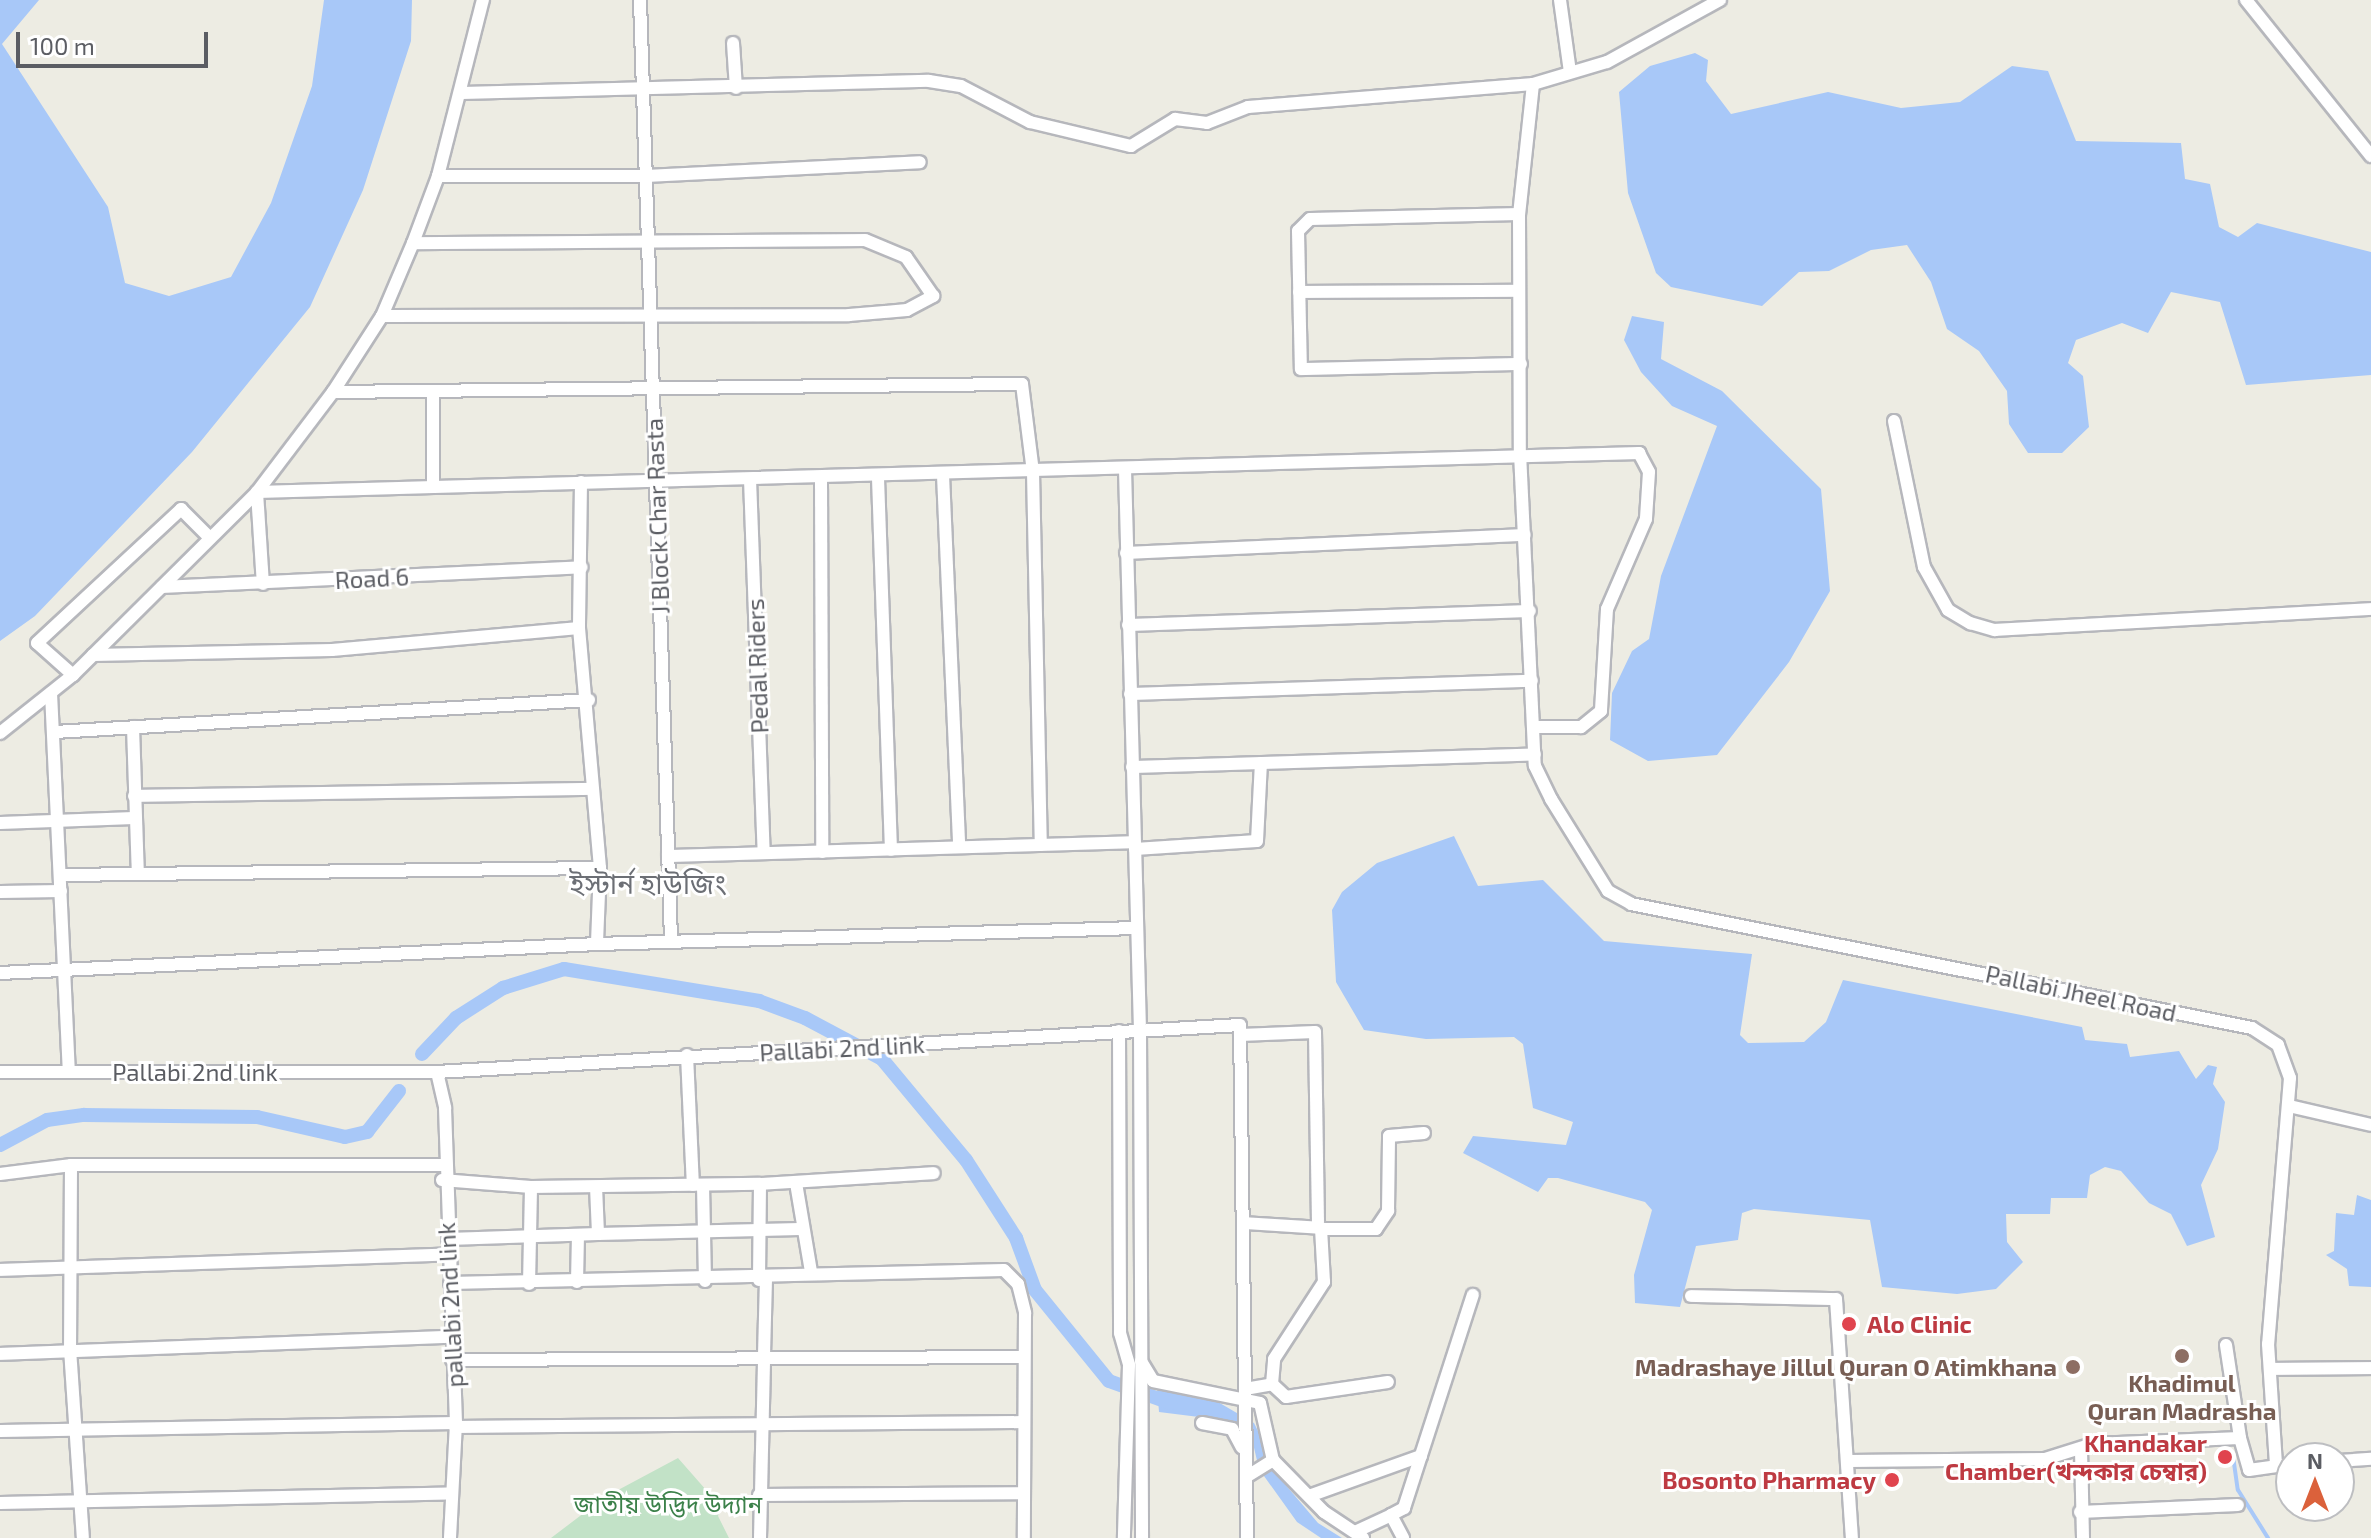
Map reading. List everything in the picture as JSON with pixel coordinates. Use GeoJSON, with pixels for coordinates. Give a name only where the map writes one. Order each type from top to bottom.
{"type":"FeatureCollection","features":[{"type":"Feature","properties":{"kind":"street"},"geometry":{"type":"LineString","coordinates":[[0,733],[73,675],[257,492],[333,392],[382,316],[413,243],[438,176],[462,93],[483,0]]}},
{"type":"Feature","properties":{"kind":"street","name":"J Block Char Rasta"},"geometry":{"type":"LineString","coordinates":[[640,0],[671,941]]}},
{"type":"Feature","properties":{"kind":"street"},"geometry":{"type":"LineString","coordinates":[[1560,0],[1570,72]]}},
{"type":"Feature","properties":{"kind":"street"},"geometry":{"type":"LineString","coordinates":[[462,93],[929,81],[961,86],[1030,122],[1131,146],[1160,123],[1225,120],[1248,107],[1533,84],[1607,62],[1720,0]]}},
{"type":"Feature","properties":{"kind":"street"},"geometry":{"type":"LineString","coordinates":[[2246,0],[2371,156]]}},
{"type":"Feature","properties":{"kind":"street"},"geometry":{"type":"LineString","coordinates":[[733,43],[736,88]]}},
{"type":"Feature","properties":{"kind":"street"},"geometry":{"type":"LineString","coordinates":[[1132,767],[1535,760],[1520,453],[1519,291],[1519,214],[1533,84]]}},
{"type":"Feature","properties":{"kind":"street"},"geometry":{"type":"LineString","coordinates":[[438,176],[646,176],[920,162]]}},
{"type":"Feature","properties":{"kind":"street"},"geometry":{"type":"LineString","coordinates":[[1519,214],[1310,219],[1298,231],[1300,364],[1307,372],[1521,364]]}},
{"type":"Feature","properties":{"kind":"street"},"geometry":{"type":"LineString","coordinates":[[382,316],[651,317],[880,312],[933,296],[906,257],[865,240],[413,243]]}},
{"type":"Feature","properties":{"kind":"street"},"geometry":{"type":"LineString","coordinates":[[1299,292],[1519,291]]}},
{"type":"Feature","properties":{"kind":"street"},"geometry":{"type":"LineString","coordinates":[[333,392],[433,395],[1022,384],[1033,472],[1041,845]]}},
{"type":"Feature","properties":{"kind":"street"},"geometry":{"type":"LineString","coordinates":[[433,395],[433,487]]}},
{"type":"Feature","properties":{"kind":"street"},"geometry":{"type":"LineString","coordinates":[[1894,421],[1924,567],[1948,610],[1970,623],[1995,630],[2371,609]]}},
{"type":"Feature","properties":{"kind":"street"},"geometry":{"type":"LineString","coordinates":[[257,492],[581,482],[878,478],[1630,451],[1647,459],[1646,519],[1607,609],[1601,711],[1581,727],[1534,727]]}},
{"type":"Feature","properties":{"kind":"street"},"geometry":{"type":"LineString","coordinates":[[1125,469],[1140,1029],[1137,1406],[1142,1538]]}},
{"type":"Feature","properties":{"kind":"street"},"geometry":{"type":"LineString","coordinates":[[943,475],[959,847]]}},
{"type":"Feature","properties":{"kind":"street"},"geometry":{"type":"LineString","coordinates":[[878,478],[891,850]]}},
{"type":"Feature","properties":{"kind":"street","name":"Pedal Riders"},"geometry":{"type":"LineString","coordinates":[[750,479],[764,853]]}},
{"type":"Feature","properties":{"kind":"street"},"geometry":{"type":"LineString","coordinates":[[821,479],[822,852]]}},
{"type":"Feature","properties":{"kind":"street"},"geometry":{"type":"LineString","coordinates":[[581,482],[579,628],[589,700],[592,789],[600,868],[597,944]]}},
{"type":"Feature","properties":{"kind":"street"},"geometry":{"type":"LineString","coordinates":[[257,492],[263,584]]}},
{"type":"Feature","properties":{"kind":"street"},"geometry":{"type":"LineString","coordinates":[[73,675],[37,643],[181,509],[210,538]]}},
{"type":"Feature","properties":{"kind":"street"},"geometry":{"type":"LineString","coordinates":[[1126,553],[1525,535]]}},
{"type":"Feature","properties":{"kind":"street","name":"Road 6"},"geometry":{"type":"LineString","coordinates":[[162,587],[582,567]]}},
{"type":"Feature","properties":{"kind":"street"},"geometry":{"type":"LineString","coordinates":[[1128,625],[1530,611]]}},
{"type":"Feature","properties":{"kind":"street"},"geometry":{"type":"LineString","coordinates":[[93,655],[332,650],[579,628]]}},
{"type":"Feature","properties":{"kind":"street"},"geometry":{"type":"LineString","coordinates":[[1130,694],[1532,681]]}},
{"type":"Feature","properties":{"kind":"street"},"geometry":{"type":"LineString","coordinates":[[51,693],[63,875],[61,891],[69,1071]]}},
{"type":"Feature","properties":{"kind":"street"},"geometry":{"type":"LineString","coordinates":[[55,732],[589,700]]}},
{"type":"Feature","properties":{"kind":"street"},"geometry":{"type":"LineString","coordinates":[[133,727],[138,874]]}},
{"type":"Feature","properties":{"kind":"street","name":"Pallabi Jheel Road"},"geometry":{"type":"LineString","coordinates":[[1535,760],[1582,853],[1621,900],[2252,1028],[2283,1056],[2289,1106],[2270,1369],[2275,1449]]}},
{"type":"Feature","properties":{"kind":"street"},"geometry":{"type":"LineString","coordinates":[[668,856],[1257,841],[1261,763]]}},
{"type":"Feature","properties":{"kind":"street"},"geometry":{"type":"LineString","coordinates":[[134,796],[592,789]]}},
{"type":"Feature","properties":{"kind":"street"},"geometry":{"type":"LineString","coordinates":[[0,823],[134,818]]}},
{"type":"Feature","properties":{"kind":"street"},"geometry":{"type":"LineString","coordinates":[[63,875],[600,868]]}},
{"type":"Feature","properties":{"kind":"street"},"geometry":{"type":"LineString","coordinates":[[0,892],[61,891]]}},
{"type":"Feature","properties":{"kind":"street"},"geometry":{"type":"LineString","coordinates":[[0,973],[671,941],[1137,928]]}},
{"type":"Feature","properties":{"kind":"street","name":"Pallabi 2nd link"},"geometry":{"type":"LineString","coordinates":[[0,1072],[437,1072],[1140,1029],[1240,1025],[1240,1035]]}},
{"type":"Feature","properties":{"kind":"street"},"geometry":{"type":"LineString","coordinates":[[1119,1031],[1120,1333],[1137,1366],[1153,1381],[1245,1396],[1268,1416],[1273,1460],[1309,1496],[1359,1535],[1404,1508],[1473,1295]]}},
{"type":"Feature","properties":{"kind":"street"},"geometry":{"type":"LineString","coordinates":[[1247,1538],[1240,1035],[1315,1032],[1324,1282],[1274,1359],[1272,1384]]}},
{"type":"Feature","properties":{"kind":"street"},"geometry":{"type":"LineString","coordinates":[[687,1055],[705,1233],[705,1281]]}},
{"type":"Feature","properties":{"kind":"street","name":"pallabi 2nd link"},"geometry":{"type":"LineString","coordinates":[[437,1072],[445,1165],[442,1180],[448,1239],[455,1425],[448,1494],[450,1538]]}},
{"type":"Feature","properties":{"kind":"street"},"geometry":{"type":"LineString","coordinates":[[2289,1106],[2371,1125]]}},
{"type":"Feature","properties":{"kind":"street"},"geometry":{"type":"LineString","coordinates":[[1244,1223],[1376,1229],[1388,1211],[1389,1136],[1424,1133]]}},
{"type":"Feature","properties":{"kind":"street"},"geometry":{"type":"LineString","coordinates":[[0,1174],[71,1165],[445,1165]]}},
{"type":"Feature","properties":{"kind":"street"},"geometry":{"type":"LineString","coordinates":[[71,1165],[70,1349],[83,1538]]}},
{"type":"Feature","properties":{"kind":"street"},"geometry":{"type":"LineString","coordinates":[[442,1180],[531,1187],[596,1187],[796,1183],[934,1173]]}},
{"type":"Feature","properties":{"kind":"street"},"geometry":{"type":"LineString","coordinates":[[796,1183],[800,1229],[811,1272]]}},
{"type":"Feature","properties":{"kind":"street"},"geometry":{"type":"LineString","coordinates":[[760,1184],[764,1356],[759,1423],[760,1538]]}},
{"type":"Feature","properties":{"kind":"street"},"geometry":{"type":"LineString","coordinates":[[529,1284],[531,1187]]}},
{"type":"Feature","properties":{"kind":"street"},"geometry":{"type":"LineString","coordinates":[[596,1187],[598,1234]]}},
{"type":"Feature","properties":{"kind":"street"},"geometry":{"type":"LineString","coordinates":[[448,1239],[530,1240],[598,1234],[800,1229]]}},
{"type":"Feature","properties":{"kind":"street"},"geometry":{"type":"LineString","coordinates":[[577,1282],[578,1236]]}},
{"type":"Feature","properties":{"kind":"street"},"geometry":{"type":"LineString","coordinates":[[0,1270],[448,1254]]}},
{"type":"Feature","properties":{"kind":"street"},"geometry":{"type":"LineString","coordinates":[[450,1283],[763,1280],[811,1272],[1004,1270],[1018,1284],[1025,1313],[1024,1538]]}},
{"type":"Feature","properties":{"kind":"street"},"geometry":{"type":"LineString","coordinates":[[1691,1296],[1836,1299],[1852,1538]]}},
{"type":"Feature","properties":{"kind":"street"},"geometry":{"type":"LineString","coordinates":[[0,1354],[451,1337]]}},
{"type":"Feature","properties":{"kind":"street"},"geometry":{"type":"LineString","coordinates":[[2226,1345],[2240,1438],[2249,1470],[2275,1465]]}},
{"type":"Feature","properties":{"kind":"street"},"geometry":{"type":"LineString","coordinates":[[452,1360],[1024,1357]]}},
{"type":"Feature","properties":{"kind":"street"},"geometry":{"type":"LineString","coordinates":[[2270,1369],[2371,1368]]}},
{"type":"Feature","properties":{"kind":"street"},"geometry":{"type":"LineString","coordinates":[[1272,1384],[1286,1397],[1388,1382]]}},
{"type":"Feature","properties":{"kind":"street"},"geometry":{"type":"LineString","coordinates":[[1245,1396],[1272,1384]]}},
{"type":"Feature","properties":{"kind":"street"},"geometry":{"type":"LineString","coordinates":[[1124,1538],[1123,1414],[1137,1406]]}},
{"type":"Feature","properties":{"kind":"street"},"geometry":{"type":"LineString","coordinates":[[0,1431],[1023,1422]]}},
{"type":"Feature","properties":{"kind":"street"},"geometry":{"type":"LineString","coordinates":[[1202,1423],[1232,1429],[1248,1469]]}},
{"type":"Feature","properties":{"kind":"street"},"geometry":{"type":"LineString","coordinates":[[1849,1461],[2045,1459],[2081,1450],[2240,1438]]}},
{"type":"Feature","properties":{"kind":"street"},"geometry":{"type":"LineString","coordinates":[[2081,1450],[2080,1512],[2083,1538]]}},
{"type":"Feature","properties":{"kind":"street"},"geometry":{"type":"LineString","coordinates":[[1309,1496],[1421,1456]]}},
{"type":"Feature","properties":{"kind":"street"},"geometry":{"type":"LineString","coordinates":[[1248,1469],[1273,1460]]}},
{"type":"Feature","properties":{"kind":"street"},"geometry":{"type":"LineString","coordinates":[[759,1495],[1024,1493]]}},
{"type":"Feature","properties":{"kind":"street"},"geometry":{"type":"LineString","coordinates":[[0,1503],[448,1494]]}},
{"type":"Feature","properties":{"kind":"street"},"geometry":{"type":"LineString","coordinates":[[2080,1512],[2238,1505]]}},
{"type":"Feature","properties":{"kind":"street"},"geometry":{"type":"LineString","coordinates":[[1391,1515],[1403,1538]]}},
{"type":"Feature","properties":{"kind":"green space","name":"জাতীয় উদ্ভিদ উদ্যান"},"geometry":{"type":"Polygon","coordinates":[[[678,1458],[721,1507],[718,1516],[729,1538],[551,1538],[605,1497],[678,1458]]]}},
{"type":"Feature","properties":{"kind":"water"},"geometry":{"type":"Polygon","coordinates":[[[0,0],[39,0],[2,44],[108,207],[125,283],[169,296],[231,277],[271,203],[312,86],[324,0],[412,0],[411,41],[363,190],[310,307],[192,452],[35,616],[0,641],[0,0]]]}},
{"type":"Feature","properties":{"kind":"water"},"geometry":{"type":"Polygon","coordinates":[[[1695,53],[1708,60],[1706,81],[1731,114],[1828,92],[1901,108],[1960,102],[2012,66],[2048,71],[2076,141],[2181,143],[2185,179],[2210,184],[2219,227],[2238,237],[2257,223],[2371,252],[2371,375],[2246,385],[2220,302],[2171,292],[2148,333],[2122,323],[2076,340],[2068,363],[2083,376],[2089,427],[2062,453],[2028,453],[2009,424],[2007,391],[1979,351],[1947,329],[1931,282],[1907,245],[1871,250],[1829,271],[1799,272],[1762,306],[1671,287],[1656,273],[1628,193],[1619,92],[1650,66],[1695,53]]]}},
{"type":"Feature","properties":{"kind":"water"},"geometry":{"type":"Polygon","coordinates":[[[1632,316],[1664,322],[1661,359],[1722,391],[1821,489],[1830,591],[1789,662],[1717,755],[1648,761],[1610,740],[1612,693],[1632,651],[1649,639],[1661,576],[1717,426],[1672,406],[1641,372],[1624,340],[1632,316]]]}},
{"type":"Feature","properties":{"kind":"water"},"geometry":{"type":"Polygon","coordinates":[[[1454,836],[1478,886],[1543,880],[1604,941],[1752,954],[1740,1035],[1748,1043],[1804,1042],[1826,1022],[1843,980],[2082,1027],[2085,1040],[2127,1044],[2130,1057],[2179,1051],[2196,1079],[2208,1065],[2217,1067],[2213,1084],[2225,1102],[2218,1149],[2201,1185],[2215,1237],[2187,1246],[2171,1214],[2149,1203],[2121,1171],[2105,1167],[2090,1175],[2087,1198],[2051,1198],[2050,1214],[2006,1214],[2007,1242],[2023,1262],[1996,1289],[1957,1294],[1882,1287],[1870,1220],[1754,1209],[1742,1213],[1738,1240],[1696,1246],[1680,1307],[1635,1303],[1634,1275],[1652,1210],[1645,1202],[1558,1178],[1548,1178],[1538,1192],[1463,1153],[1473,1136],[1566,1145],[1573,1122],[1533,1108],[1523,1044],[1514,1037],[1426,1039],[1364,1030],[1336,982],[1332,910],[1342,892],[1377,863],[1454,836]]]}},
{"type":"Feature","properties":{"kind":"water"},"geometry":{"type":"Polygon","coordinates":[[[2357,1195],[2371,1200],[2371,1287],[2349,1286],[2347,1269],[2326,1255],[2334,1251],[2336,1213],[2354,1215],[2357,1195]]]}},
{"type":"Feature","properties":{"kind":"water"},"geometry":{"type":"Polygon","coordinates":[[[1157,1386],[1218,1402],[1254,1423],[1284,1483],[1318,1523],[1342,1538],[1321,1538],[1297,1522],[1259,1469],[1251,1435],[1223,1420],[1159,1412],[1157,1386]]]}},
{"type":"Feature","properties":{"kind":"waterway"},"geometry":{"type":"LineString","coordinates":[[422,1054],[456,1018],[503,988],[564,969],[759,1001],[805,1018],[882,1059],[966,1160],[1016,1238],[1035,1290],[1109,1381],[1170,1403]]}},
{"type":"Feature","properties":{"kind":"waterway"},"geometry":{"type":"LineString","coordinates":[[0,1145],[47,1120],[84,1115],[257,1117],[345,1137],[367,1132],[399,1091]]}},
{"type":"Feature","properties":{"kind":"waterway"},"geometry":{"type":"LineString","coordinates":[[2233,1456],[2238,1490],[2268,1538]]}},
{"type":"Feature","properties":{"kind":"place","name":"Alo Clinic"},"geometry":{"type":"Point","coordinates":[1849,1324]}},
{"type":"Feature","properties":{"kind":"place","name":"Khadimul Quran Madrasha"},"geometry":{"type":"Point","coordinates":[2182,1356]}},
{"type":"Feature","properties":{"kind":"place","name":"Madrashaye Jillul Quran O Atimkhana"},"geometry":{"type":"Point","coordinates":[2073,1367]}},
{"type":"Feature","properties":{"kind":"place","name":"Khandakar Chamber(খন্দকার চেম্বার)"},"geometry":{"type":"Point","coordinates":[2225,1457]}},
{"type":"Feature","properties":{"kind":"place","name":"Bosonto Pharmacy"},"geometry":{"type":"Point","coordinates":[1892,1480]}},
{"type":"Feature","properties":{"kind":"district","name":"ইস্টার্ন হাউজিং"},"geometry":{"type":"Point","coordinates":[648,883]}}]}
